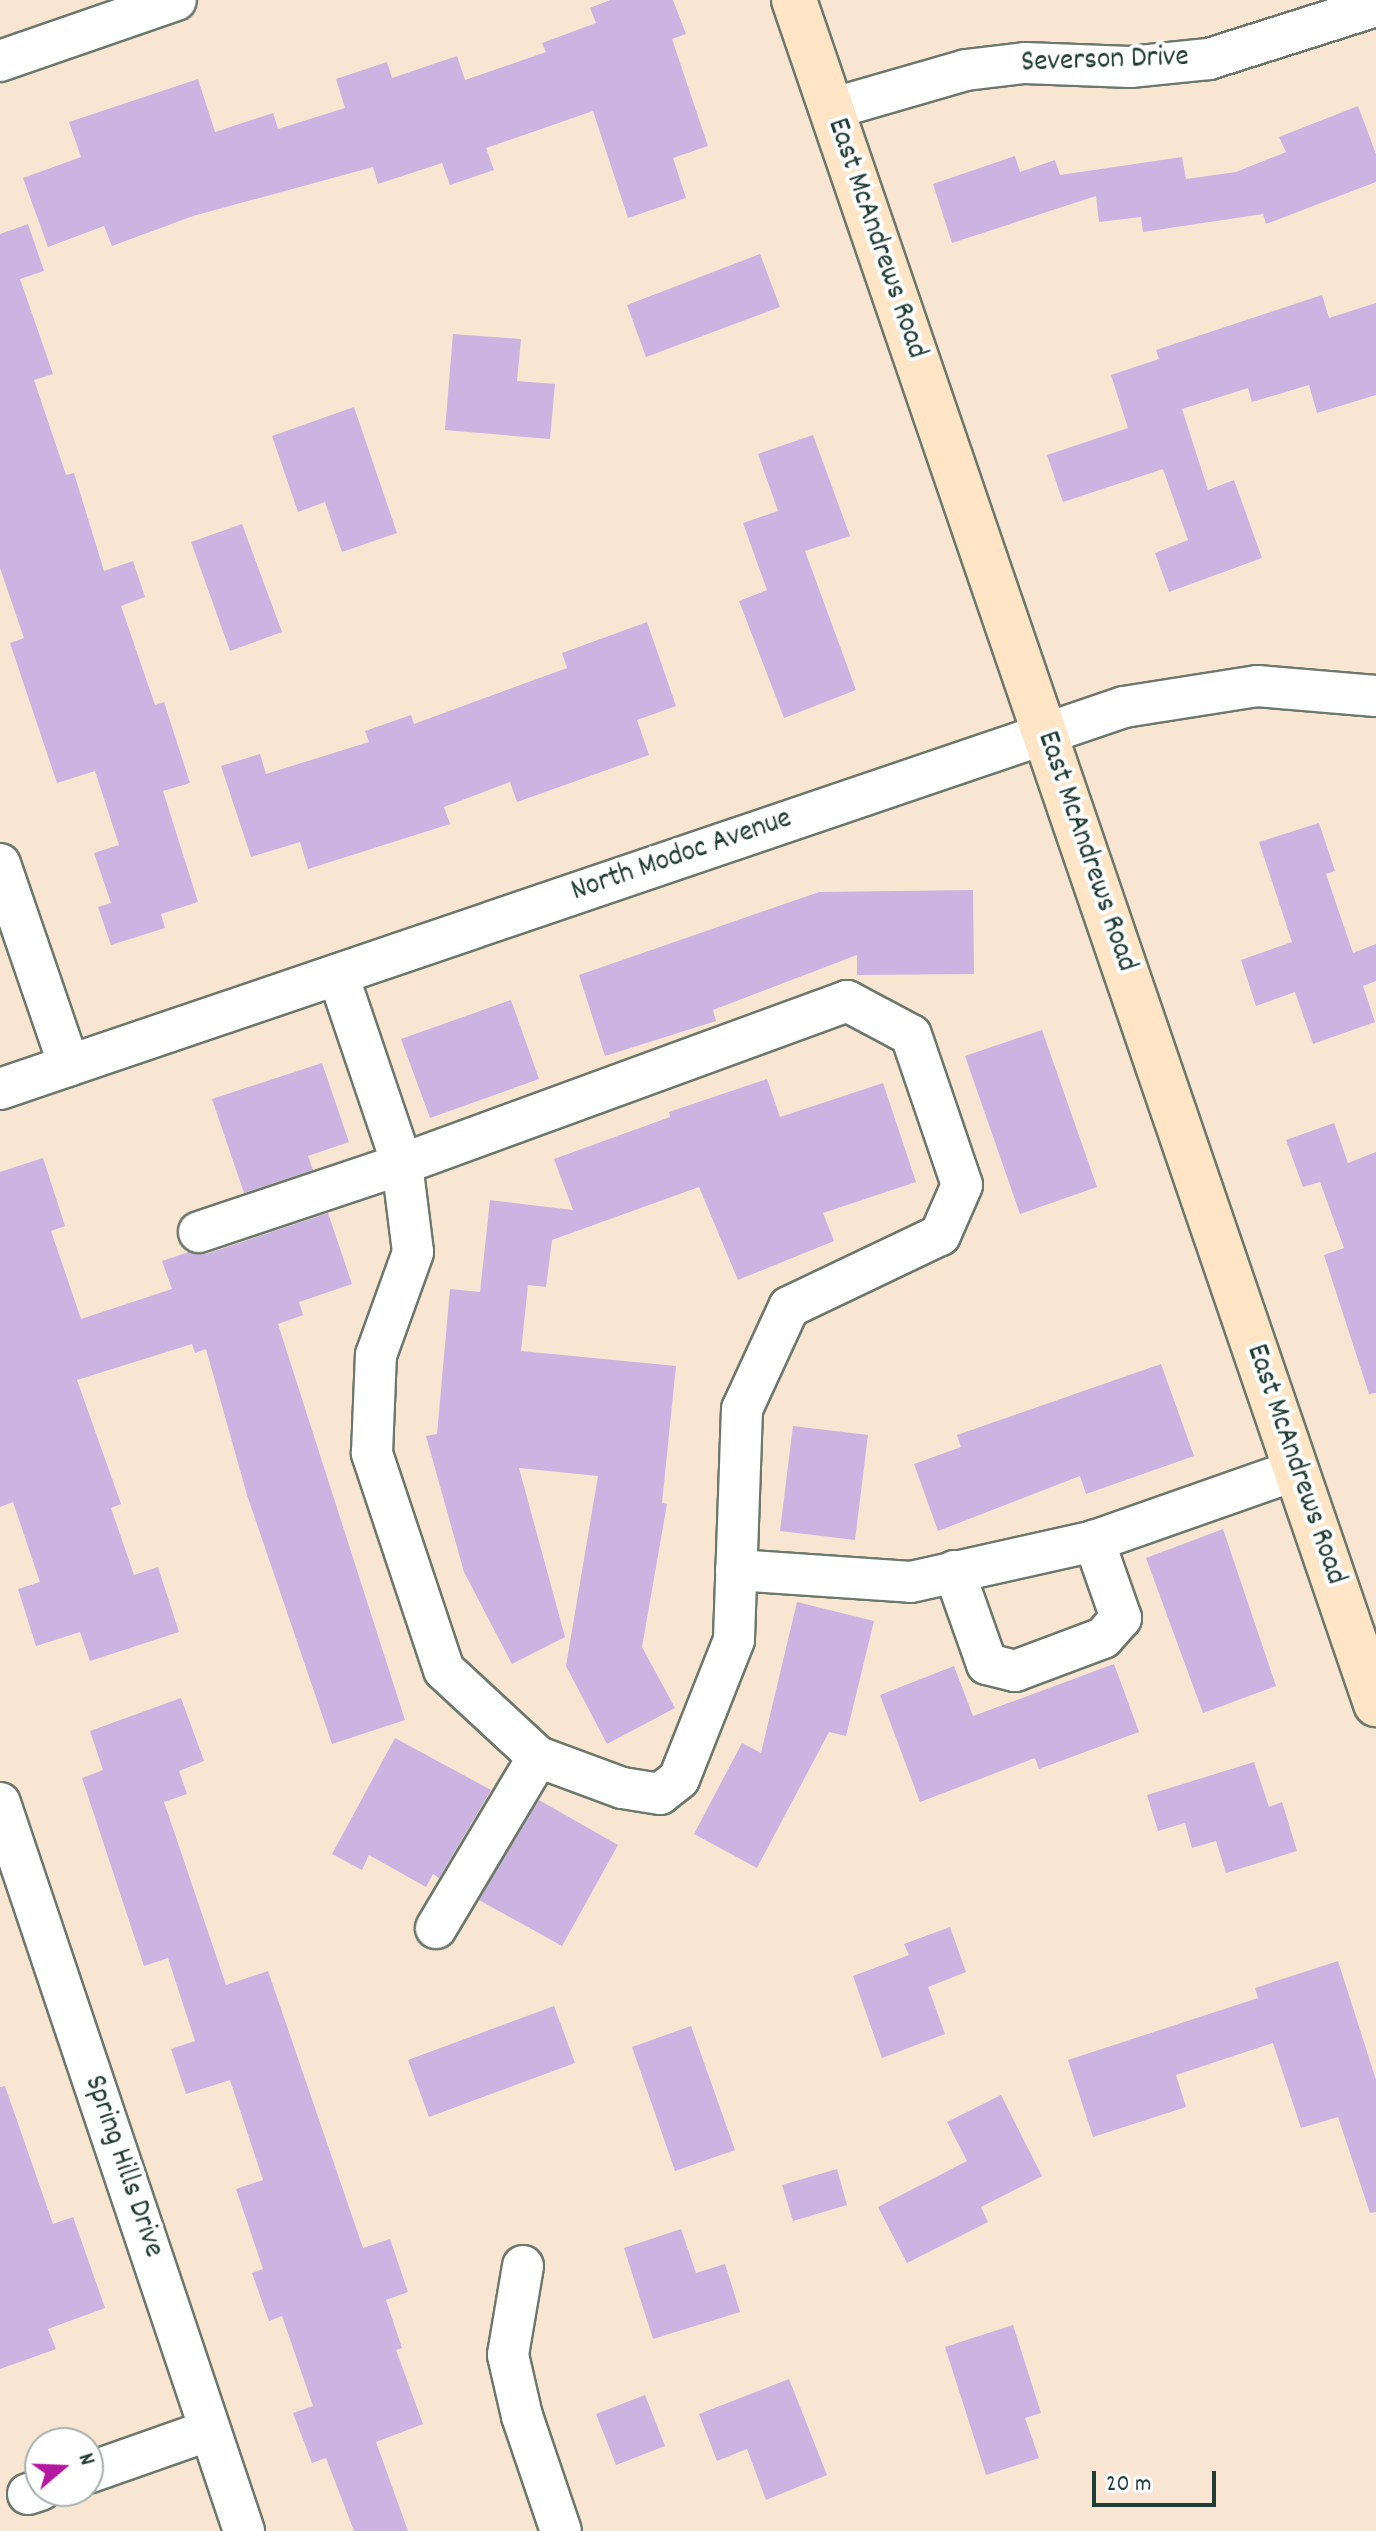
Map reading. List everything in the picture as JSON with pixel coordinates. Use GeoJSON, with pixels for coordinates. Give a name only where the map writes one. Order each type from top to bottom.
{"type":"FeatureCollection","features":[{"type":"Feature","properties":{"kind":"main road","name":"East McAndrews Road"},"geometry":{"type":"LineString","coordinates":[[794,0],[1376,1704]]}},
{"type":"Feature","properties":{"kind":"street"},"geometry":{"type":"LineString","coordinates":[[0,61],[176,0]]}},
{"type":"Feature","properties":{"kind":"street","name":"Severson Drive"},"geometry":{"type":"LineString","coordinates":[[831,109],[966,70],[1025,63],[1130,67],[1209,59],[1376,6]]}},
{"type":"Feature","properties":{"kind":"street","name":"North Modoc Avenue"},"geometry":{"type":"LineString","coordinates":[[0,1089],[1044,732],[1194,692],[1257,686],[1376,696]]}},
{"type":"Feature","properties":{"kind":"street"},"geometry":{"type":"LineString","coordinates":[[0,864],[69,1066]]}},
{"type":"Feature","properties":{"kind":"street"},"geometry":{"type":"LineString","coordinates":[[199,1232],[402,1164],[847,1001],[911,1035],[962,1185],[940,1235],[789,1307],[742,1409],[734,1640],[679,1779],[660,1794],[622,1788],[538,1757],[444,1670],[372,1453],[376,1355],[413,1252],[402,1164],[338,975]]}},
{"type":"Feature","properties":{"kind":"street"},"geometry":{"type":"LineString","coordinates":[[736,1570],[911,1582],[1094,1541],[1296,1470]]}},
{"type":"Feature","properties":{"kind":"street"},"geometry":{"type":"LineString","coordinates":[[954,1571],[987,1664],[1015,1671],[1103,1638],[1121,1618],[1094,1541]]}},
{"type":"Feature","properties":{"kind":"street"},"geometry":{"type":"LineString","coordinates":[[436,1928],[538,1757]]}},
{"type":"Feature","properties":{"kind":"street","name":"Spring Hills Drive"},"geometry":{"type":"LineString","coordinates":[[0,1803],[244,2531]]}},
{"type":"Feature","properties":{"kind":"street"},"geometry":{"type":"LineString","coordinates":[[523,2266],[508,2355],[522,2416],[561,2531]]}},
{"type":"Feature","properties":{"kind":"street"},"geometry":{"type":"LineString","coordinates":[[104,2467],[210,2430]]}},
{"type":"Feature","properties":{"kind":"building"},"geometry":{"type":"Polygon","coordinates":[[[610,0],[673,0],[686,34],[672,39],[708,146],[673,158],[686,198],[628,218],[593,111],[486,148],[494,170],[450,185],[442,163],[378,184],[373,167],[193,216],[112,246],[104,226],[48,247],[23,178],[81,157],[69,122],[198,79],[215,132],[273,113],[278,129],[345,108],[336,79],[387,62],[392,78],[457,56],[465,80],[546,52],[542,43],[596,23],[590,8],[610,0]]]}},
{"type":"Feature","properties":{"kind":"building"},"geometry":{"type":"Polygon","coordinates":[[[1358,106],[1376,154],[1376,182],[1266,224],[1263,214],[1143,232],[1141,217],[1099,222],[1096,196],[952,243],[933,184],[1015,156],[1020,172],[1055,160],[1060,175],[1182,157],[1186,179],[1236,172],[1286,152],[1279,137],[1358,106]]]}},
{"type":"Feature","properties":{"kind":"building"},"geometry":{"type":"Polygon","coordinates":[[[28,224],[44,271],[20,279],[53,374],[34,380],[66,475],[74,473],[104,571],[133,561],[145,597],[121,606],[155,705],[164,702],[190,783],[163,791],[198,902],[161,914],[165,928],[111,945],[98,907],[111,903],[94,853],[119,845],[95,771],[57,783],[10,643],[24,638],[0,568],[0,234],[28,224]]]}},
{"type":"Feature","properties":{"kind":"building"},"geometry":{"type":"Polygon","coordinates":[[[760,254],[780,307],[646,357],[627,305],[760,254]]]}},
{"type":"Feature","properties":{"kind":"building"},"geometry":{"type":"Polygon","coordinates":[[[1322,295],[1329,318],[1376,303],[1376,395],[1317,413],[1309,385],[1252,402],[1248,388],[1182,409],[1208,490],[1234,480],[1262,558],[1169,592],[1155,553],[1188,540],[1163,469],[1063,502],[1047,455],[1128,428],[1111,375],[1159,359],[1156,350],[1322,295]]]}},
{"type":"Feature","properties":{"kind":"building"},"geometry":{"type":"Polygon","coordinates":[[[453,334],[521,339],[517,381],[555,384],[550,439],[445,430],[453,334]]]}},
{"type":"Feature","properties":{"kind":"building"},"geometry":{"type":"Polygon","coordinates":[[[354,407],[397,533],[342,552],[325,502],[298,512],[272,436],[354,407]]]}},
{"type":"Feature","properties":{"kind":"building"},"geometry":{"type":"Polygon","coordinates":[[[813,435],[850,536],[805,551],[856,690],[784,718],[739,601],[767,590],[743,523],[778,511],[758,454],[813,435]]]}},
{"type":"Feature","properties":{"kind":"building"},"geometry":{"type":"Polygon","coordinates":[[[242,524],[282,632],[230,651],[191,542],[242,524]]]}},
{"type":"Feature","properties":{"kind":"building"},"geometry":{"type":"Polygon","coordinates":[[[647,622],[676,706],[637,720],[649,755],[517,802],[510,782],[444,807],[450,824],[308,869],[300,842],[251,857],[221,766],[260,754],[266,774],[369,742],[365,731],[411,715],[414,724],[567,668],[562,653],[647,622]]]}},
{"type":"Feature","properties":{"kind":"building"},"geometry":{"type":"Polygon","coordinates":[[[1319,823],[1335,871],[1326,874],[1353,953],[1376,944],[1376,981],[1363,986],[1375,1022],[1313,1044],[1295,992],[1256,1006],[1241,960],[1292,942],[1259,842],[1319,823]]]}},
{"type":"Feature","properties":{"kind":"building"},"geometry":{"type":"Polygon","coordinates":[[[973,890],[974,974],[857,975],[857,955],[713,1010],[716,1021],[605,1056],[579,975],[819,892],[973,890]]]}},
{"type":"Feature","properties":{"kind":"building"},"geometry":{"type":"Polygon","coordinates":[[[511,1000],[539,1079],[430,1118],[401,1039],[511,1000]]]}},
{"type":"Feature","properties":{"kind":"building"},"geometry":{"type":"Polygon","coordinates":[[[1042,1030],[1097,1187],[1020,1214],[965,1056],[1042,1030]]]}},
{"type":"Feature","properties":{"kind":"building"},"geometry":{"type":"Polygon","coordinates":[[[322,1063],[349,1142],[308,1156],[313,1170],[244,1193],[212,1099],[322,1063]]]}},
{"type":"Feature","properties":{"kind":"building"},"geometry":{"type":"Polygon","coordinates":[[[767,1079],[780,1117],[883,1083],[916,1182],[823,1213],[834,1241],[738,1280],[699,1187],[552,1240],[546,1287],[528,1285],[521,1351],[676,1366],[662,1503],[667,1504],[642,1647],[675,1708],[607,1744],[566,1666],[598,1476],[519,1468],[565,1637],[512,1664],[464,1572],[426,1436],[437,1434],[450,1289],[480,1292],[490,1200],[573,1210],[554,1159],[670,1117],[669,1112],[767,1079]]]}},
{"type":"Feature","properties":{"kind":"building"},"geometry":{"type":"Polygon","coordinates":[[[1334,1123],[1348,1163],[1376,1152],[1376,1393],[1369,1394],[1324,1255],[1344,1248],[1320,1182],[1303,1187],[1286,1140],[1334,1123]]]}},
{"type":"Feature","properties":{"kind":"building"},"geometry":{"type":"Polygon","coordinates":[[[43,1158],[65,1226],[51,1231],[81,1319],[172,1289],[162,1261],[189,1252],[206,1254],[328,1213],[352,1284],[299,1302],[303,1315],[278,1324],[405,1720],[332,1744],[247,1495],[206,1349],[195,1353],[192,1344],[77,1380],[121,1504],[111,1508],[134,1575],[158,1567],[179,1632],[90,1661],[80,1632],[36,1646],[18,1589],[40,1582],[13,1502],[0,1507],[0,1172],[43,1158]]]}},
{"type":"Feature","properties":{"kind":"building"},"geometry":{"type":"Polygon","coordinates":[[[1161,1364],[1194,1456],[1086,1494],[1080,1476],[938,1531],[914,1464],[961,1447],[957,1435],[1161,1364]]]}},
{"type":"Feature","properties":{"kind":"building"},"geometry":{"type":"Polygon","coordinates":[[[793,1426],[868,1435],[855,1540],[780,1531],[793,1426]]]}},
{"type":"Feature","properties":{"kind":"building"},"geometry":{"type":"Polygon","coordinates":[[[1223,1529],[1276,1686],[1203,1713],[1146,1558],[1223,1529]]]}},
{"type":"Feature","properties":{"kind":"building"},"geometry":{"type":"Polygon","coordinates":[[[797,1602],[874,1621],[846,1736],[829,1732],[757,1868],[694,1834],[742,1743],[761,1753],[797,1602]]]}},
{"type":"Feature","properties":{"kind":"building"},"geometry":{"type":"Polygon","coordinates":[[[1114,1664],[1139,1732],[1039,1769],[1035,1758],[920,1802],[880,1695],[954,1666],[973,1716],[1114,1664]]]}},
{"type":"Feature","properties":{"kind":"building"},"geometry":{"type":"Polygon","coordinates":[[[181,1698],[204,1761],[179,1771],[187,1794],[164,1802],[226,1985],[268,1971],[363,2248],[390,2239],[408,2292],[386,2300],[402,2348],[396,2350],[423,2424],[376,2442],[408,2531],[354,2531],[326,2458],[312,2463],[293,2413],[313,2406],[282,2316],[269,2321],[252,2273],[263,2269],[236,2189],[263,2180],[230,2080],[186,2094],[171,2049],[195,2041],[168,1958],[144,1966],[82,1778],[103,1770],[90,1731],[181,1698]]]}},
{"type":"Feature","properties":{"kind":"building"},"geometry":{"type":"Polygon","coordinates":[[[395,1738],[491,1790],[439,1878],[433,1874],[426,1887],[369,1855],[362,1870],[332,1854],[395,1738]]]}},
{"type":"Feature","properties":{"kind":"building"},"geometry":{"type":"Polygon","coordinates":[[[1254,1762],[1269,1807],[1282,1802],[1297,1851],[1226,1873],[1216,1841],[1192,1848],[1185,1823],[1158,1831],[1147,1795],[1254,1762]]]}},
{"type":"Feature","properties":{"kind":"building"},"geometry":{"type":"Polygon","coordinates":[[[539,1800],[618,1845],[562,1946],[479,1900],[539,1800]]]}},
{"type":"Feature","properties":{"kind":"building"},"geometry":{"type":"Polygon","coordinates":[[[950,1927],[966,1972],[928,1987],[945,2034],[882,2058],[853,1976],[909,1955],[904,1944],[950,1927]]]}},
{"type":"Feature","properties":{"kind":"building"},"geometry":{"type":"Polygon","coordinates":[[[1338,1961],[1376,2080],[1376,2212],[1370,2213],[1338,2117],[1301,2128],[1273,2043],[1176,2075],[1186,2107],[1093,2137],[1068,2060],[1258,1998],[1255,1988],[1338,1961]]]}},
{"type":"Feature","properties":{"kind":"building"},"geometry":{"type":"Polygon","coordinates":[[[554,2006],[575,2063],[429,2117],[408,2060],[554,2006]]]}},
{"type":"Feature","properties":{"kind":"building"},"geometry":{"type":"Polygon","coordinates":[[[691,2026],[735,2150],[675,2171],[632,2047],[691,2026]]]}},
{"type":"Feature","properties":{"kind":"building"},"geometry":{"type":"Polygon","coordinates":[[[5,2086],[53,2224],[73,2217],[105,2308],[48,2329],[56,2349],[0,2369],[0,2087],[5,2086]]]}},
{"type":"Feature","properties":{"kind":"building"},"geometry":{"type":"Polygon","coordinates":[[[1001,2095],[1042,2176],[981,2207],[988,2222],[907,2263],[878,2207],[967,2161],[947,2122],[1001,2095]]]}},
{"type":"Feature","properties":{"kind":"building"},"geometry":{"type":"Polygon","coordinates":[[[837,2169],[847,2205],[793,2221],[782,2185],[837,2169]]]}},
{"type":"Feature","properties":{"kind":"building"},"geometry":{"type":"Polygon","coordinates":[[[681,2229],[696,2273],[725,2264],[740,2312],[653,2339],[624,2248],[681,2229]]]}},
{"type":"Feature","properties":{"kind":"building"},"geometry":{"type":"Polygon","coordinates":[[[1013,2325],[1041,2413],[1025,2418],[1039,2458],[986,2475],[945,2347],[1013,2325]]]}},
{"type":"Feature","properties":{"kind":"building"},"geometry":{"type":"Polygon","coordinates":[[[789,2379],[827,2475],[766,2500],[747,2449],[717,2461],[699,2414],[789,2379]]]}},
{"type":"Feature","properties":{"kind":"building"},"geometry":{"type":"Polygon","coordinates":[[[645,2395],[665,2446],[616,2465],[596,2414],[645,2395]]]}}]}
